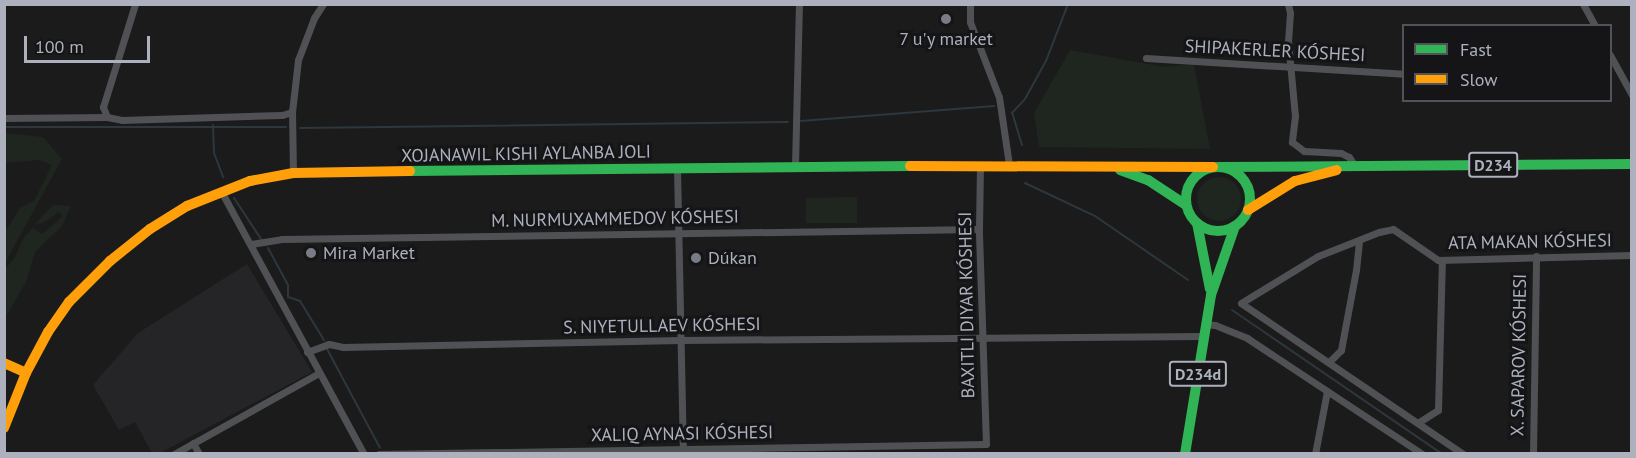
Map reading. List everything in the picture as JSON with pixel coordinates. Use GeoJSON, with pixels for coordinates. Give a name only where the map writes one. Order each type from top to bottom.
{"type":"FeatureCollection","features":[{"type":"Feature","properties":{"kind":"main road","name":"D234"},"geometry":{"type":"LineString","coordinates":[[4,428],[26,373],[48,332],[69,302],[110,261],[150,229],[187,206],[250,181],[293,173],[795,166],[1216,167],[1632,164]]}},
{"type":"Feature","properties":{"kind":"main road","name":"D234"},"geometry":{"type":"LineString","coordinates":[[1108,166],[1148,180],[1186,205],[1197,224]]}},
{"type":"Feature","properties":{"kind":"main road","name":"D234"},"geometry":{"type":"LineString","coordinates":[[1248,210],[1295,181],[1355,166]]}},
{"type":"Feature","properties":{"kind":"main road","name":"D234"},"geometry":{"type":"LineString","coordinates":[[1216,167],[1229,169],[1244,181],[1250,200],[1248,210]]}},
{"type":"Feature","properties":{"kind":"main road"},"geometry":{"type":"LineString","coordinates":[[1186,205],[1189,185],[1194,177],[1216,167]]}},
{"type":"Feature","properties":{"kind":"main road"},"geometry":{"type":"LineString","coordinates":[[1197,224],[1216,231],[1236,226],[1248,210]]}},
{"type":"Feature","properties":{"kind":"main road","name":"D234d"},"geometry":{"type":"LineString","coordinates":[[1197,224],[1211,295]]}},
{"type":"Feature","properties":{"kind":"main road","name":"D234d"},"geometry":{"type":"LineString","coordinates":[[1185,453],[1211,295],[1236,226]]}},
{"type":"Feature","properties":{"kind":"main road"},"geometry":{"type":"LineString","coordinates":[[4,363],[26,373]]}},
{"type":"Feature","properties":{"kind":"street"},"geometry":{"type":"LineString","coordinates":[[107,117],[103,107],[135,4]]}},
{"type":"Feature","properties":{"kind":"street"},"geometry":{"type":"LineString","coordinates":[[293,173],[292,112],[298,60],[314,18],[323,4]]}},
{"type":"Feature","properties":{"kind":"street"},"geometry":{"type":"LineString","coordinates":[[795,166],[799,4]]}},
{"type":"Feature","properties":{"kind":"street"},"geometry":{"type":"LineString","coordinates":[[970,4],[970,22],[999,97],[1009,165]]}},
{"type":"Feature","properties":{"kind":"street"},"geometry":{"type":"LineString","coordinates":[[1288,4],[1290,13],[1288,41],[1295,116],[1292,142],[1304,151],[1341,153],[1349,157],[1355,166]]}},
{"type":"Feature","properties":{"kind":"street"},"geometry":{"type":"LineString","coordinates":[[1583,4],[1593,24]]}},
{"type":"Feature","properties":{"kind":"street"},"geometry":{"type":"LineString","coordinates":[[1612,57],[1632,96]]}},
{"type":"Feature","properties":{"kind":"street","name":"SHIPAKERLER KÓSHESI"},"geometry":{"type":"LineString","coordinates":[[1146,58],[1291,69],[1402,74]]}},
{"type":"Feature","properties":{"kind":"street"},"geometry":{"type":"LineString","coordinates":[[4,118],[107,117],[133,120],[282,115],[292,112]]}},
{"type":"Feature","properties":{"kind":"street"},"geometry":{"type":"LineString","coordinates":[[379,453],[683,451],[986,444],[979,228],[980,165]]}},
{"type":"Feature","properties":{"kind":"street"},"geometry":{"type":"LineString","coordinates":[[677,168],[683,451]]}},
{"type":"Feature","properties":{"kind":"street"},"geometry":{"type":"LineString","coordinates":[[221,191],[318,373],[364,453]]}},
{"type":"Feature","properties":{"kind":"street","name":"M. NURMUXAMMEDOV KÓSHESI"},"geometry":{"type":"LineString","coordinates":[[251,244],[282,239],[979,228]]}},
{"type":"Feature","properties":{"kind":"street","name":"ATA MAKAN KÓSHESI"},"geometry":{"type":"LineString","coordinates":[[1329,362],[1242,303],[1318,256],[1393,229],[1442,260],[1632,255]]}},
{"type":"Feature","properties":{"kind":"street"},"geometry":{"type":"LineString","coordinates":[[1359,240],[1356,270],[1341,350],[1329,362],[1463,453]]}},
{"type":"Feature","properties":{"kind":"street","name":"X. SAPAROV KÓSHESI"},"geometry":{"type":"LineString","coordinates":[[1533,453],[1536,256]]}},
{"type":"Feature","properties":{"kind":"street"},"geometry":{"type":"LineString","coordinates":[[1419,422],[1438,410],[1442,260]]}},
{"type":"Feature","properties":{"kind":"street"},"geometry":{"type":"LineString","coordinates":[[1205,324],[1215,325],[1247,338],[1422,453]]}},
{"type":"Feature","properties":{"kind":"street","name":"S. NIYETULLAEV KÓSHESI"},"geometry":{"type":"LineString","coordinates":[[307,352],[329,344],[343,347],[982,336],[1204,336]]}},
{"type":"Feature","properties":{"kind":"street"},"geometry":{"type":"LineString","coordinates":[[174,453],[318,373]]}},
{"type":"Feature","properties":{"kind":"street"},"geometry":{"type":"LineString","coordinates":[[1316,453],[1327,391]]}},
{"type":"Feature","properties":{"kind":"street"},"geometry":{"type":"LineString","coordinates":[[192,442],[199,453]]}},
{"type":"Feature","properties":{"kind":"shaded area"},"geometry":{"type":"Polygon","coordinates":[[[1070,50],[1165,67],[1194,64],[1210,149],[1039,147],[1034,113],[1070,50]]]}},
{"type":"Feature","properties":{"kind":"shaded area"},"geometry":{"type":"Polygon","coordinates":[[[5,133],[43,137],[62,159],[5,263],[5,232],[20,208],[34,201],[52,165],[39,160],[5,163],[5,133]]]}},
{"type":"Feature","properties":{"kind":"shaded area"},"geometry":{"type":"Polygon","coordinates":[[[1219,177],[1234,184],[1241,199],[1234,214],[1219,221],[1204,214],[1197,199],[1204,184],[1219,177]]]}},
{"type":"Feature","properties":{"kind":"shaded area"},"geometry":{"type":"Polygon","coordinates":[[[857,197],[857,223],[806,223],[806,198],[857,197]]]}},
{"type":"Feature","properties":{"kind":"shaded area"},"geometry":{"type":"Polygon","coordinates":[[[53,205],[71,206],[62,226],[35,252],[26,282],[5,315],[5,269],[14,259],[24,237],[33,228],[42,234],[63,216],[59,212],[43,223],[35,224],[53,205]]]}},
{"type":"Feature","properties":{"kind":"shaded area"},"geometry":{"type":"Polygon","coordinates":[[[247,264],[312,372],[160,453],[152,453],[135,422],[119,430],[93,385],[138,333],[247,264]]]}},
{"type":"Feature","properties":{"kind":"waterway"},"geometry":{"type":"LineString","coordinates":[[1022,145],[1012,113],[1025,99],[1046,61],[1068,4]]}},
{"type":"Feature","properties":{"kind":"waterway"},"geometry":{"type":"LineString","coordinates":[[801,121],[994,106]]}},
{"type":"Feature","properties":{"kind":"waterway"},"geometry":{"type":"LineString","coordinates":[[300,128],[788,122]]}},
{"type":"Feature","properties":{"kind":"waterway"},"geometry":{"type":"LineString","coordinates":[[213,125],[214,153],[223,177]]}},
{"type":"Feature","properties":{"kind":"waterway"},"geometry":{"type":"LineString","coordinates":[[4,127],[286,127]]}},
{"type":"Feature","properties":{"kind":"waterway"},"geometry":{"type":"LineString","coordinates":[[1025,183],[1095,216],[1188,280]]}},
{"type":"Feature","properties":{"kind":"waterway"},"geometry":{"type":"LineString","coordinates":[[234,198],[261,239]]}},
{"type":"Feature","properties":{"kind":"waterway"},"geometry":{"type":"LineString","coordinates":[[268,248],[288,285],[288,297],[300,301],[324,340]]}},
{"type":"Feature","properties":{"kind":"waterway"},"geometry":{"type":"LineString","coordinates":[[1232,310],[1442,454]]}},
{"type":"Feature","properties":{"kind":"waterway"},"geometry":{"type":"LineString","coordinates":[[327,349],[380,448]]}},
{"type":"Feature","properties":{"kind":"traffic: fast"},"geometry":{"type":"LineString","coordinates":[[1219,167],[1632,164]]}},
{"type":"Feature","properties":{"kind":"traffic: fast"},"geometry":{"type":"LineString","coordinates":[[410,171],[910,166]]}},
{"type":"Feature","properties":{"kind":"traffic: fast"},"geometry":{"type":"LineString","coordinates":[[1218,167],[1241,176],[1250,199],[1241,222],[1218,231],[1195,222],[1186,199],[1195,176],[1218,167]]}},
{"type":"Feature","properties":{"kind":"traffic: fast"},"geometry":{"type":"LineString","coordinates":[[1120,170],[1148,180],[1186,205]]}},
{"type":"Feature","properties":{"kind":"traffic: fast"},"geometry":{"type":"LineString","coordinates":[[1197,223],[1210,289]]}},
{"type":"Feature","properties":{"kind":"traffic: fast"},"geometry":{"type":"LineString","coordinates":[[1185,454],[1211,295],[1235,226]]}},
{"type":"Feature","properties":{"kind":"traffic: slow"},"geometry":{"type":"LineString","coordinates":[[910,166],[1213,167]]}},
{"type":"Feature","properties":{"kind":"traffic: slow"},"geometry":{"type":"LineString","coordinates":[[1248,210],[1295,181],[1337,170]]}},
{"type":"Feature","properties":{"kind":"traffic: slow"},"geometry":{"type":"LineString","coordinates":[[4,428],[26,373],[48,332],[69,302],[110,261],[150,229],[187,206],[250,181],[293,173],[410,171]]}},
{"type":"Feature","properties":{"kind":"traffic: slow"},"geometry":{"type":"LineString","coordinates":[[4,363],[26,373]]}},
{"type":"Feature","properties":{"kind":"place","name":"7 u'y market"},"geometry":{"type":"Point","coordinates":[946,19]}},
{"type":"Feature","properties":{"kind":"place","name":"Mira Market"},"geometry":{"type":"Point","coordinates":[311,253]}},
{"type":"Feature","properties":{"kind":"place","name":"Dúkan"},"geometry":{"type":"Point","coordinates":[696,258]}}]}
